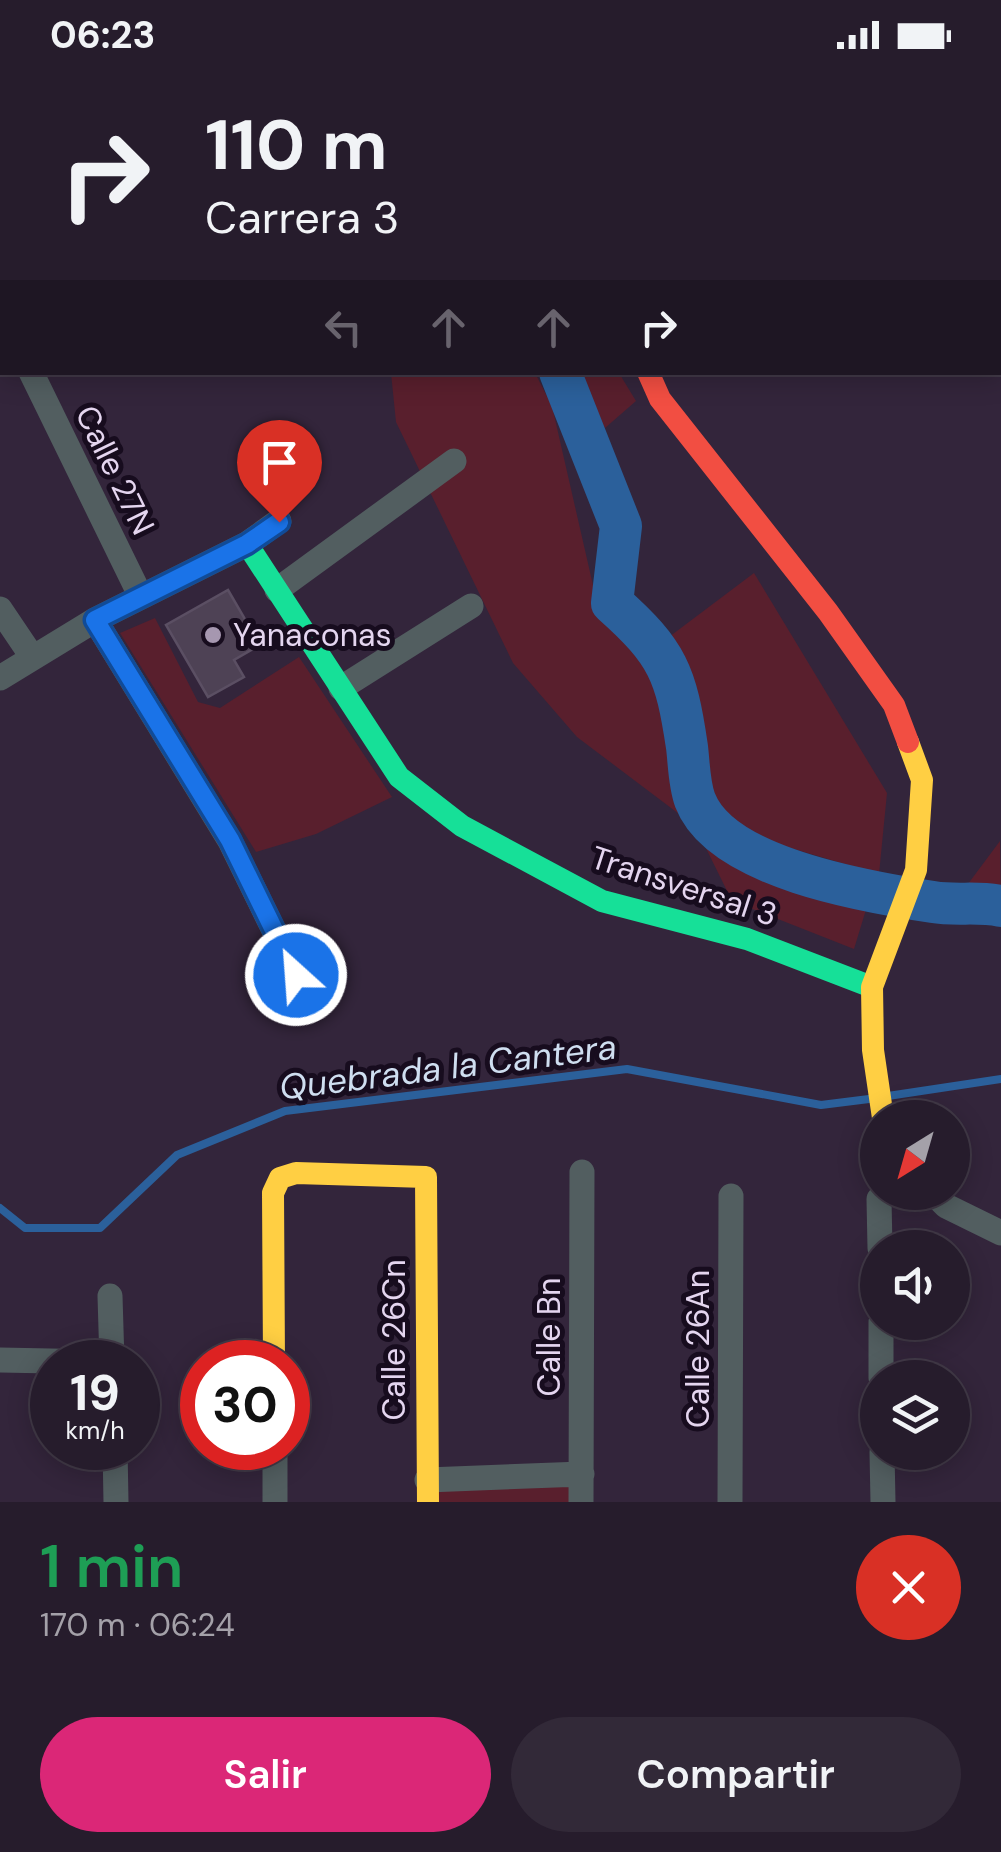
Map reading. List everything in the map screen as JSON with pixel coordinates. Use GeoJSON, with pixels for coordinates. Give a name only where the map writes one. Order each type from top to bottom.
{"type":"FeatureCollection","features":[{"type":"Feature","properties":{"kind":"street","name":"Calle 27N"},"geometry":{"type":"LineString","coordinates":[[32,375],[141,597]]}},
{"type":"Feature","properties":{"kind":"street"},"geometry":{"type":"LineString","coordinates":[[649,375],[660,399],[828,612],[894,705],[922,780],[916,870],[880,956],[872,987],[881,1100]]}},
{"type":"Feature","properties":{"kind":"street"},"geometry":{"type":"LineString","coordinates":[[277,590],[454,461]]}},
{"type":"Feature","properties":{"kind":"street"},"geometry":{"type":"LineString","coordinates":[[0,678],[95,620],[247,544],[279,522]]}},
{"type":"Feature","properties":{"kind":"street"},"geometry":{"type":"LineString","coordinates":[[247,544],[341,688],[471,606]]}},
{"type":"Feature","properties":{"kind":"street"},"geometry":{"type":"LineString","coordinates":[[0,609],[33,658]]}},
{"type":"Feature","properties":{"kind":"street"},"geometry":{"type":"LineString","coordinates":[[95,620],[230,840],[296,975]]}},
{"type":"Feature","properties":{"kind":"street","name":"Transversal 3"},"geometry":{"type":"LineString","coordinates":[[341,688],[399,777],[462,826],[602,901],[747,938],[872,987]]}},
{"type":"Feature","properties":{"kind":"street","name":"Calle Bn"},"geometry":{"type":"LineString","coordinates":[[581,1502],[582,1172]]}},
{"type":"Feature","properties":{"kind":"street","name":"Calle 26Cn"},"geometry":{"type":"LineString","coordinates":[[274,1340],[273,1193],[280,1178],[296,1173],[426,1176],[428,1491]]}},
{"type":"Feature","properties":{"kind":"street","name":"Calle 26An"},"geometry":{"type":"LineString","coordinates":[[730,1502],[731,1196]]}},
{"type":"Feature","properties":{"kind":"street"},"geometry":{"type":"LineString","coordinates":[[954,1210],[1001,1233]]}},
{"type":"Feature","properties":{"kind":"street"},"geometry":{"type":"LineString","coordinates":[[110,1296],[111,1340]]}},
{"type":"Feature","properties":{"kind":"street"},"geometry":{"type":"LineString","coordinates":[[0,1360],[30,1361]]}},
{"type":"Feature","properties":{"kind":"street"},"geometry":{"type":"LineString","coordinates":[[115,1470],[116,1502]]}},
{"type":"Feature","properties":{"kind":"street"},"geometry":{"type":"LineString","coordinates":[[275,1470],[275,1502]]}},
{"type":"Feature","properties":{"kind":"street"},"geometry":{"type":"LineString","coordinates":[[882,1470],[883,1502]]}},
{"type":"Feature","properties":{"kind":"street"},"geometry":{"type":"LineString","coordinates":[[428,1491],[582,1474]]}},
{"type":"Feature","properties":{"kind":"shaded area"},"geometry":{"type":"Polygon","coordinates":[[[391,375],[536,375],[552,406],[598,607],[632,634],[665,688],[700,828],[735,859],[868,903],[854,949],[732,901],[699,834],[687,820],[577,737],[513,663],[396,422],[391,375]]]}},
{"type":"Feature","properties":{"kind":"shaded area"},"geometry":{"type":"Polygon","coordinates":[[[575,375],[620,375],[636,401],[605,428],[575,375]]]}},
{"type":"Feature","properties":{"kind":"shaded area"},"geometry":{"type":"Polygon","coordinates":[[[754,573],[887,793],[879,874],[729,830],[700,769],[687,685],[665,640],[754,573]]]}},
{"type":"Feature","properties":{"kind":"shaded area"},"geometry":{"type":"Polygon","coordinates":[[[155,618],[198,702],[220,708],[299,657],[392,797],[316,834],[256,852],[120,633],[155,618]]]}},
{"type":"Feature","properties":{"kind":"shaded area"},"geometry":{"type":"Polygon","coordinates":[[[1000,841],[1001,897],[962,892],[1000,841]]]}},
{"type":"Feature","properties":{"kind":"shaded area"},"geometry":{"type":"Polygon","coordinates":[[[582,1474],[581,1502],[428,1502],[427,1480],[582,1474]]]}},
{"type":"Feature","properties":{"kind":"building","name":"Yanaconas"},"geometry":{"type":"Polygon","coordinates":[[[228,590],[260,645],[234,660],[244,677],[208,697],[166,625],[228,590]]]}},
{"type":"Feature","properties":{"kind":"waterway"},"geometry":{"type":"LineString","coordinates":[[561,375],[621,526],[612,603],[646,636],[666,666],[679,700],[693,794],[710,823],[764,860],[799,873],[933,902],[1001,906]]}},
{"type":"Feature","properties":{"kind":"waterway","name":"Quebrada la Cantera"},"geometry":{"type":"LineString","coordinates":[[0,1208],[25,1228],[100,1228],[177,1155],[285,1111],[627,1069],[821,1105],[869,1099]]}},
{"type":"Feature","properties":{"kind":"waterway","name":"Quebrada la Cantera"},"geometry":{"type":"LineString","coordinates":[[888,1096],[1001,1079]]}},
{"type":"Feature","properties":{"kind":"traffic: fast"},"geometry":{"type":"LineString","coordinates":[[247,544],[399,777],[462,826],[602,901],[747,939],[872,987]]}},
{"type":"Feature","properties":{"kind":"traffic: slow"},"geometry":{"type":"LineString","coordinates":[[880,1100],[873,1050],[872,987],[916,870],[922,780],[908,742]]}},
{"type":"Feature","properties":{"kind":"traffic: slow"},"geometry":{"type":"LineString","coordinates":[[274,1340],[273,1193],[280,1178],[296,1173],[426,1177],[428,1502]]}},
{"type":"Feature","properties":{"kind":"traffic: jam"},"geometry":{"type":"LineString","coordinates":[[649,375],[660,399],[828,612],[894,705],[908,742]]}},
{"type":"Feature","properties":{"kind":"place","name":"Yanaconas"},"geometry":{"type":"Point","coordinates":[213,635]}},
{"type":"Feature","properties":{"kind":"route"},"geometry":{"type":"LineString","coordinates":[[279,522],[247,544],[95,620],[230,840],[296,975]]}}]}
